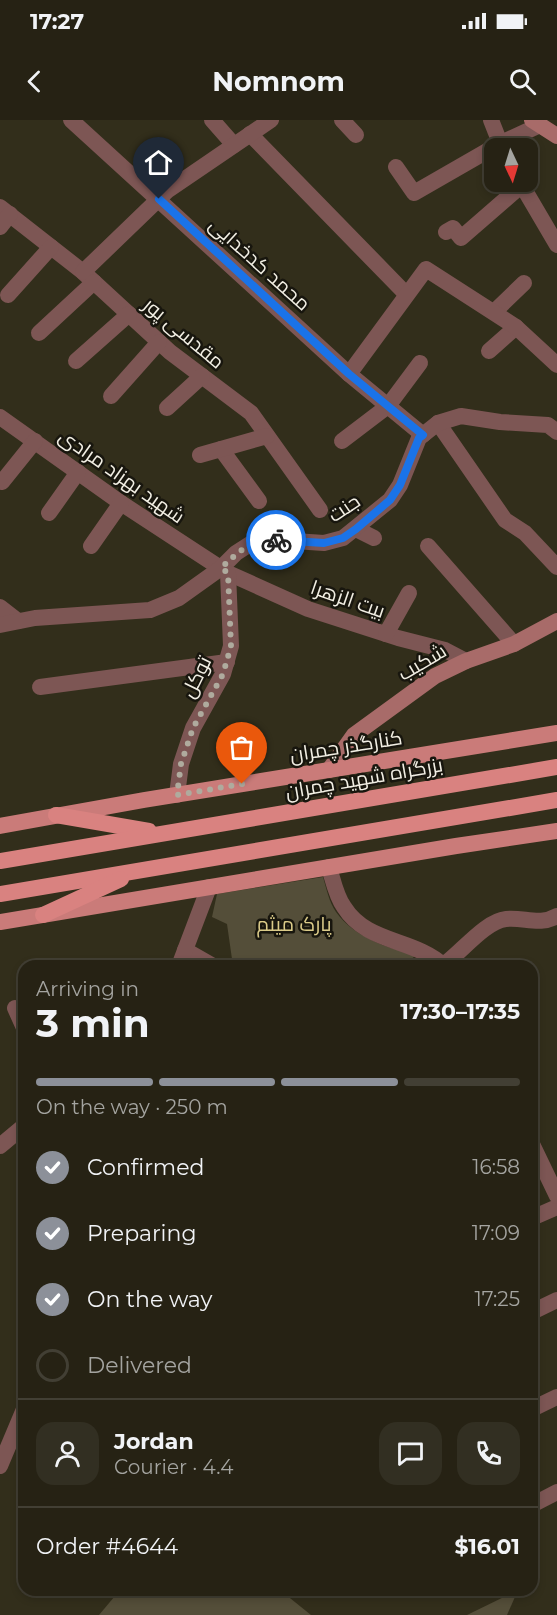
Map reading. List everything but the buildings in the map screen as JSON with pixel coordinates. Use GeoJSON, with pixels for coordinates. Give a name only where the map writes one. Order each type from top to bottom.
{"type":"FeatureCollection","features":[{"type":"Feature","properties":{"kind":"highway","name":"بزرگراه شهید چمران"},"geometry":{"type":"LineString","coordinates":[[0,861],[557,767]]}},
{"type":"Feature","properties":{"kind":"highway"},"geometry":{"type":"LineString","coordinates":[[0,894],[557,800]]}},
{"type":"Feature","properties":{"kind":"highway"},"geometry":{"type":"LineString","coordinates":[[56,815],[162,834]]}},
{"type":"Feature","properties":{"kind":"highway"},"geometry":{"type":"LineString","coordinates":[[43,915],[143,870]]}},
{"type":"Feature","properties":{"kind":"main road"},"geometry":{"type":"LineString","coordinates":[[536,122],[557,135]]}},
{"type":"Feature","properties":{"kind":"main road","name":"شکیب"},"geometry":{"type":"LineString","coordinates":[[329,770],[354,735],[435,676],[466,661],[514,644],[557,621]]}},
{"type":"Feature","properties":{"kind":"main road","name":"کنارگذر چمران"},"geometry":{"type":"LineString","coordinates":[[0,826],[557,733]]}},
{"type":"Feature","properties":{"kind":"main road"},"geometry":{"type":"LineString","coordinates":[[0,922],[557,831]]}},
{"type":"Feature","properties":{"kind":"street","name":"محمد کدخدایی"},"geometry":{"type":"LineString","coordinates":[[71,120],[349,374],[421,436]]}},
{"type":"Feature","properties":{"kind":"street"},"geometry":{"type":"LineString","coordinates":[[212,120],[234,146]]}},
{"type":"Feature","properties":{"kind":"street"},"geometry":{"type":"LineString","coordinates":[[39,333],[167,191],[271,120]]}},
{"type":"Feature","properties":{"kind":"street"},"geometry":{"type":"LineString","coordinates":[[342,120],[356,135]]}},
{"type":"Feature","properties":{"kind":"street"},"geometry":{"type":"LineString","coordinates":[[491,120],[499,138]]}},
{"type":"Feature","properties":{"kind":"street"},"geometry":{"type":"LineString","coordinates":[[513,138],[536,122]]}},
{"type":"Feature","properties":{"kind":"street"},"geometry":{"type":"LineString","coordinates":[[250,134],[406,294]]}},
{"type":"Feature","properties":{"kind":"street"},"geometry":{"type":"LineString","coordinates":[[396,167],[414,193],[484,156]]}},
{"type":"Feature","properties":{"kind":"street"},"geometry":{"type":"LineString","coordinates":[[446,232],[453,228],[461,238],[511,192]]}},
{"type":"Feature","properties":{"kind":"street"},"geometry":{"type":"LineString","coordinates":[[526,192],[557,245]]}},
{"type":"Feature","properties":{"kind":"street","name":"مقدسی پور"},"geometry":{"type":"LineString","coordinates":[[3,216],[51,247],[89,277],[159,342],[251,413],[320,510]]}},
{"type":"Feature","properties":{"kind":"street"},"geometry":{"type":"LineString","coordinates":[[8,295],[51,247]]}},
{"type":"Feature","properties":{"kind":"street"},"geometry":{"type":"LineString","coordinates":[[349,374],[426,269],[516,327],[557,365]]}},
{"type":"Feature","properties":{"kind":"street"},"geometry":{"type":"LineString","coordinates":[[494,312],[524,283]]}},
{"type":"Feature","properties":{"kind":"street"},"geometry":{"type":"LineString","coordinates":[[76,361],[129,314]]}},
{"type":"Feature","properties":{"kind":"street"},"geometry":{"type":"LineString","coordinates":[[489,351],[516,327]]}},
{"type":"Feature","properties":{"kind":"street"},"geometry":{"type":"LineString","coordinates":[[111,396],[159,342]]}},
{"type":"Feature","properties":{"kind":"street"},"geometry":{"type":"LineString","coordinates":[[342,441],[388,406],[420,363]]}},
{"type":"Feature","properties":{"kind":"street"},"geometry":{"type":"LineString","coordinates":[[167,408],[202,376]]}},
{"type":"Feature","properties":{"kind":"street"},"geometry":{"type":"LineString","coordinates":[[421,436],[438,423],[461,416],[500,422],[548,425],[557,432]]}},
{"type":"Feature","properties":{"kind":"street","name":"شهید بهزاد مرادی"},"geometry":{"type":"LineString","coordinates":[[0,417],[121,503],[224,571]]}},
{"type":"Feature","properties":{"kind":"street"},"geometry":{"type":"LineString","coordinates":[[438,423],[505,520],[525,533],[557,567]]}},
{"type":"Feature","properties":{"kind":"street"},"geometry":{"type":"LineString","coordinates":[[200,456],[267,436]]}},
{"type":"Feature","properties":{"kind":"street","name":"جنت"},"geometry":{"type":"LineString","coordinates":[[0,626],[35,618],[150,610],[179,598],[224,571],[236,553],[250,544],[279,540],[324,543],[343,538],[390,500],[400,485],[421,436]]}},
{"type":"Feature","properties":{"kind":"street"},"geometry":{"type":"LineString","coordinates":[[2,482],[35,441]]}},
{"type":"Feature","properties":{"kind":"street"},"geometry":{"type":"LineString","coordinates":[[221,449],[259,501]]}},
{"type":"Feature","properties":{"kind":"street"},"geometry":{"type":"LineString","coordinates":[[48,513],[78,472]]}},
{"type":"Feature","properties":{"kind":"street"},"geometry":{"type":"LineString","coordinates":[[91,546],[121,503]]}},
{"type":"Feature","properties":{"kind":"street"},"geometry":{"type":"LineString","coordinates":[[356,529],[374,538]]}},
{"type":"Feature","properties":{"kind":"street"},"geometry":{"type":"LineString","coordinates":[[428,546],[514,644]]}},
{"type":"Feature","properties":{"kind":"street","name":"بیت الزهرا"},"geometry":{"type":"LineString","coordinates":[[224,571],[308,609],[444,650],[466,661]]}},
{"type":"Feature","properties":{"kind":"street","name":"توکل"},"geometry":{"type":"LineString","coordinates":[[177,795],[181,764],[193,728],[223,674],[231,646],[224,571]]}},
{"type":"Feature","properties":{"kind":"street"},"geometry":{"type":"LineString","coordinates":[[386,634],[409,593]]}},
{"type":"Feature","properties":{"kind":"street"},"geometry":{"type":"LineString","coordinates":[[0,607],[18,621]]}},
{"type":"Feature","properties":{"kind":"street"},"geometry":{"type":"LineString","coordinates":[[40,687],[227,662]]}},
{"type":"Feature","properties":{"kind":"street"},"geometry":{"type":"LineString","coordinates":[[329,867],[344,907],[367,931],[428,953],[436,960]]}},
{"type":"Feature","properties":{"kind":"street"},"geometry":{"type":"LineString","coordinates":[[182,958],[209,887]]}},
{"type":"Feature","properties":{"kind":"street"},"geometry":{"type":"LineString","coordinates":[[450,960],[488,927],[505,919],[539,922],[551,920],[557,916]]}},
{"type":"Feature","properties":{"kind":"street"},"geometry":{"type":"LineString","coordinates":[[15,1008],[18,1015]]}},
{"type":"Feature","properties":{"kind":"street"},"geometry":{"type":"LineString","coordinates":[[0,1146],[18,1132]]}},
{"type":"Feature","properties":{"kind":"street"},"geometry":{"type":"LineString","coordinates":[[538,1156],[557,1196]]}},
{"type":"Feature","properties":{"kind":"street"},"geometry":{"type":"LineString","coordinates":[[538,1216],[557,1208]]}},
{"type":"Feature","properties":{"kind":"street"},"geometry":{"type":"LineString","coordinates":[[538,1309],[557,1300]]}},
{"type":"Feature","properties":{"kind":"street"},"geometry":{"type":"LineString","coordinates":[[538,1405],[557,1397]]}},
{"type":"Feature","properties":{"kind":"street"},"geometry":{"type":"LineString","coordinates":[[0,1466],[18,1423]]}},
{"type":"Feature","properties":{"kind":"street"},"geometry":{"type":"LineString","coordinates":[[538,1502],[557,1492]]}},
{"type":"Feature","properties":{"kind":"green space","name":"پارک میثم"},"geometry":{"type":"Polygon","coordinates":[[[323,877],[334,908],[343,921],[372,940],[416,955],[411,960],[232,960],[227,924],[212,917],[217,894],[323,877]]]}},
{"type":"Feature","properties":{"kind":"green space"},"geometry":{"type":"Polygon","coordinates":[[[115,1596],[287,1596],[311,1615],[99,1615],[115,1596]]]}},
{"type":"Feature","properties":{"kind":"green space"},"geometry":{"type":"Polygon","coordinates":[[[506,1596],[515,1596],[507,1615],[467,1615],[506,1596]]]}},
{"type":"Feature","properties":{"kind":"way so far"},"geometry":{"type":"LineString","coordinates":[[242,784],[177,795],[181,764],[193,728],[223,674],[231,646],[228,573],[221,568],[236,553],[250,544],[276,540]]}},
{"type":"Feature","properties":{"kind":"route"},"geometry":{"type":"LineString","coordinates":[[159,199],[349,374],[423,435],[419,438],[400,485],[390,500],[356,529],[343,538],[324,543],[276,540]]}}]}
